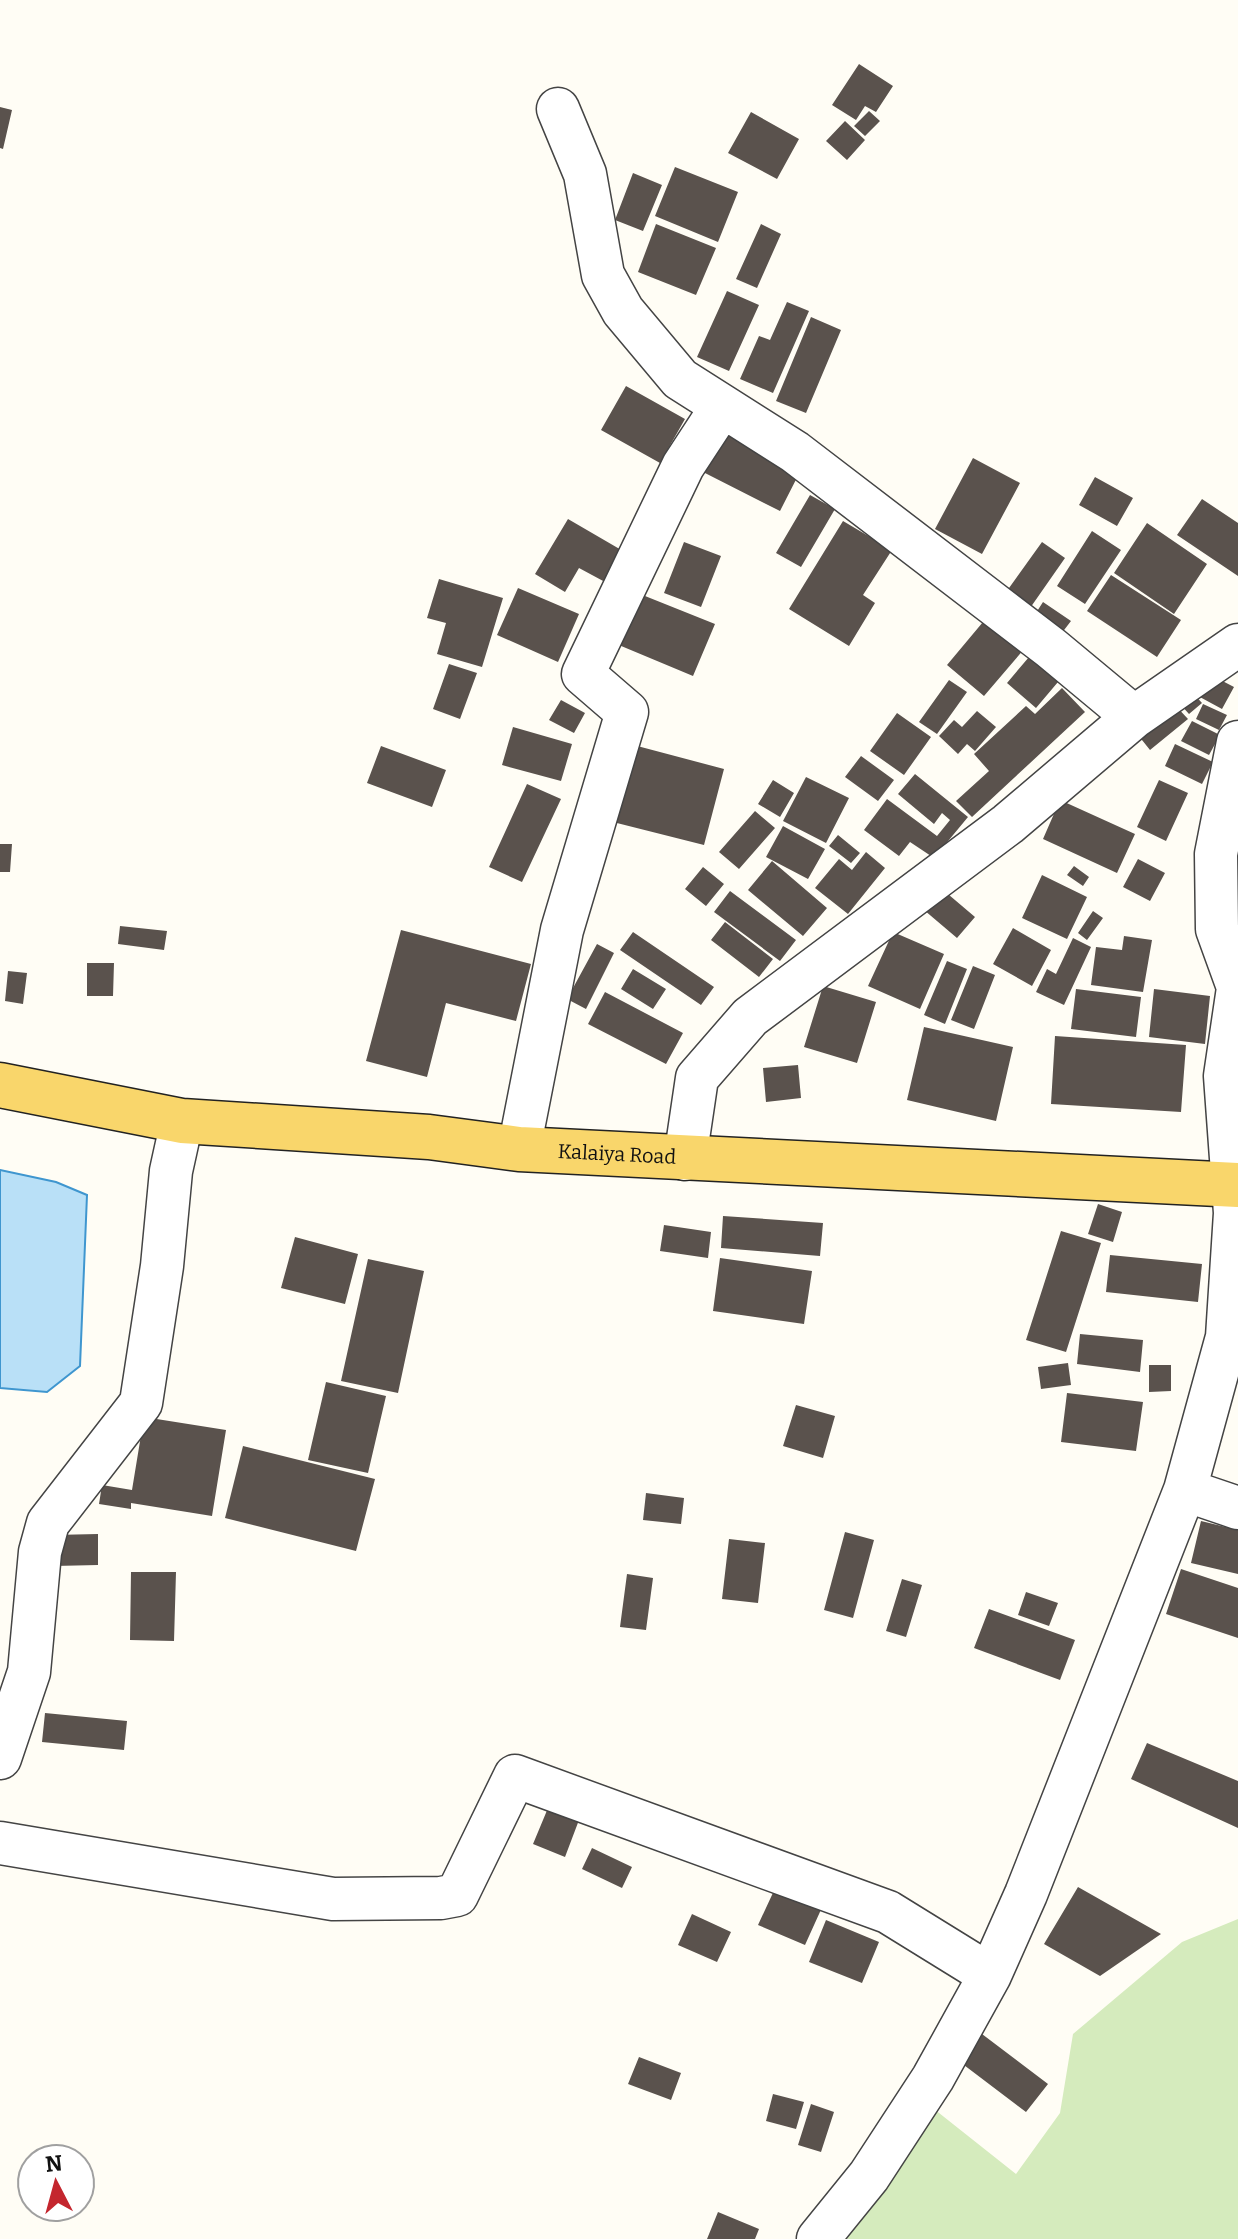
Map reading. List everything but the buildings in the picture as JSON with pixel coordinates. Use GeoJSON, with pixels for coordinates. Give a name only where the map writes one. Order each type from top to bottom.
{"type":"FeatureCollection","features":[{"type":"Feature","properties":{"kind":"main road","name":"Kalaiya Road"},"geometry":{"type":"LineString","coordinates":[[0,1085],[182,1121],[429,1137],[519,1149],[685,1159],[896,1165],[1235,1184]]}},
{"type":"Feature","properties":{"kind":"street"},"geometry":{"type":"LineString","coordinates":[[558,109],[585,174],[603,275],[623,311],[680,379],[721,408],[795,452],[1051,648],[1134,717]]}},
{"type":"Feature","properties":{"kind":"street"},"geometry":{"type":"LineString","coordinates":[[519,1149],[562,930],[627,712],[583,674],[683,466],[721,408]]}},
{"type":"Feature","properties":{"kind":"street"},"geometry":{"type":"LineString","coordinates":[[685,1159],[697,1078],[750,1017],[1008,824],[1134,717],[1238,645]]}},
{"type":"Feature","properties":{"kind":"street"},"geometry":{"type":"LineString","coordinates":[[818,2239],[869,2176],[933,2078],[990,1975],[1026,1894],[1185,1490],[1227,1337],[1235,1238],[1235,1184],[1225,1076],[1238,987],[1217,929],[1216,854],[1238,742]]}},
{"type":"Feature","properties":{"kind":"street"},"geometry":{"type":"LineString","coordinates":[[0,1758],[29,1672],[40,1552],[48,1523],[141,1403],[162,1266],[171,1171],[182,1121]]}},
{"type":"Feature","properties":{"kind":"street"},"geometry":{"type":"LineString","coordinates":[[1185,1490],[1238,1508]]}},
{"type":"Feature","properties":{"kind":"street"},"geometry":{"type":"LineString","coordinates":[[0,1843],[333,1899],[441,1898],[457,1895],[515,1776],[888,1912],[990,1975]]}},
{"type":"Feature","properties":{"kind":"green space"},"geometry":{"type":"Polygon","coordinates":[[[1238,1919],[1238,2239],[846,2239],[934,2109],[1016,2174],[1060,2113],[1073,2034],[1182,1942],[1238,1919]]]}},
{"type":"Feature","properties":{"kind":"water"},"geometry":{"type":"Polygon","coordinates":[[[0,1170],[56,1182],[87,1195],[80,1366],[47,1392],[0,1388],[0,1170]]]}}]}
